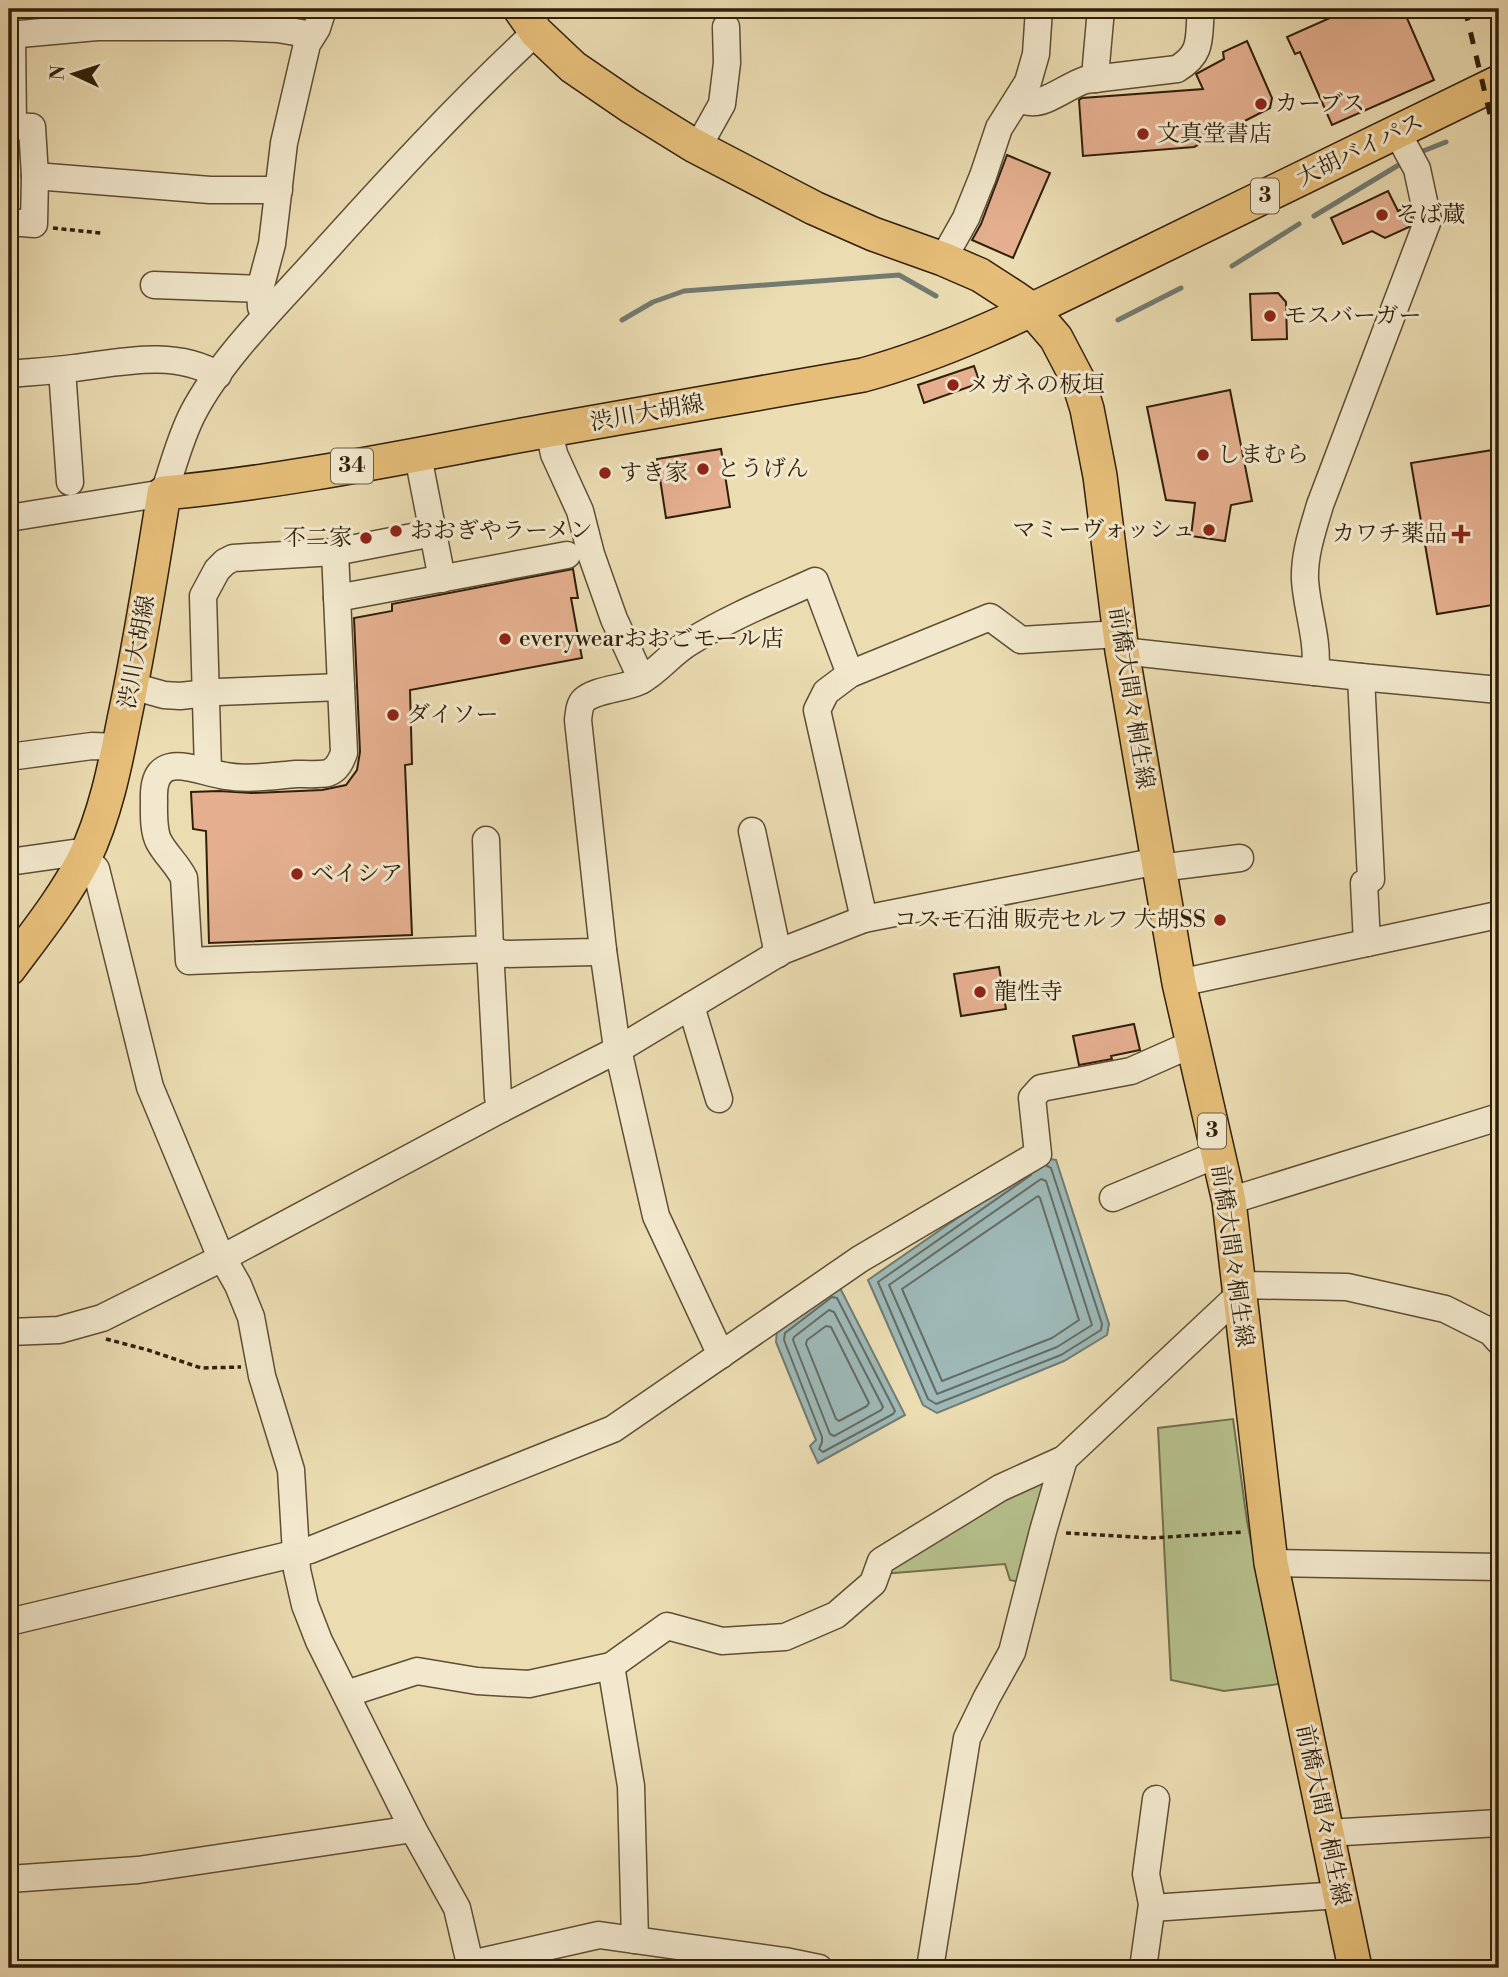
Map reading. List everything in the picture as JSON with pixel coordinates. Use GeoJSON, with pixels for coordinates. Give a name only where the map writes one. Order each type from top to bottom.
{"type":"FeatureCollection","features":[{"type":"Feature","properties":{"kind":"main road"},"geometry":{"type":"LineString","coordinates":[[528,21],[573,67],[698,147],[814,208],[986,279],[1031,309]]}},
{"type":"Feature","properties":{"kind":"main road","name":"大胡バイパス"},"geometry":{"type":"LineString","coordinates":[[1031,309],[1499,82]]}},
{"type":"Feature","properties":{"kind":"main road","name":"渋川大胡線"},"geometry":{"type":"LineString","coordinates":[[9,969],[70,883],[85,857],[106,799],[132,686],[164,493],[418,456],[549,430],[863,375],[926,356],[1031,309]]}},
{"type":"Feature","properties":{"kind":"main road","name":"前橋大間々桐生線"},"geometry":{"type":"LineString","coordinates":[[1031,309],[1056,338],[1078,380],[1087,409],[1100,476],[1120,642],[1179,983],[1229,1201],[1271,1563],[1355,1968]]}},
{"type":"Feature","properties":{"kind":"street"},"geometry":{"type":"LineString","coordinates":[[265,316],[261,307],[260,289],[272,244],[290,117],[310,37],[317,28],[323,9]]}},
{"type":"Feature","properties":{"kind":"street"},"geometry":{"type":"LineString","coordinates":[[943,259],[966,218],[999,128],[1028,82],[1036,54],[1039,9]]}},
{"type":"Feature","properties":{"kind":"street"},"geometry":{"type":"LineString","coordinates":[[1096,79],[1101,9]]}},
{"type":"Feature","properties":{"kind":"street"},"geometry":{"type":"LineString","coordinates":[[1018,100],[1041,102],[1073,84],[1177,69],[1189,62],[1197,51],[1201,9]]}},
{"type":"Feature","properties":{"kind":"street"},"geometry":{"type":"LineString","coordinates":[[21,223],[35,176],[32,127],[11,126],[10,34],[40,20],[97,27],[278,29],[310,37]]}},
{"type":"Feature","properties":{"kind":"street"},"geometry":{"type":"LineString","coordinates":[[9,518],[164,493],[192,414],[218,375],[265,316],[488,76],[528,21]]}},
{"type":"Feature","properties":{"kind":"street"},"geometry":{"type":"LineString","coordinates":[[698,147],[722,104],[727,63],[726,27]]}},
{"type":"Feature","properties":{"kind":"street"},"geometry":{"type":"LineString","coordinates":[[1315,672],[1316,658],[1305,578],[1309,541],[1320,505],[1428,219],[1417,169],[1397,132]]}},
{"type":"Feature","properties":{"kind":"street"},"geometry":{"type":"LineString","coordinates":[[35,176],[210,190],[279,190]]}},
{"type":"Feature","properties":{"kind":"street"},"geometry":{"type":"LineString","coordinates":[[154,285],[260,289]]}},
{"type":"Feature","properties":{"kind":"street"},"geometry":{"type":"LineString","coordinates":[[9,374],[171,359],[199,365],[218,375]]}},
{"type":"Feature","properties":{"kind":"street"},"geometry":{"type":"LineString","coordinates":[[62,370],[70,482]]}},
{"type":"Feature","properties":{"kind":"street"},"geometry":{"type":"LineString","coordinates":[[549,430],[554,454],[580,511],[591,554],[614,619],[642,680]]}},
{"type":"Feature","properties":{"kind":"street"},"geometry":{"type":"LineString","coordinates":[[418,456],[442,579]]}},
{"type":"Feature","properties":{"kind":"street"},"geometry":{"type":"LineString","coordinates":[[208,771],[203,596],[217,570],[233,558],[335,552],[433,533]]}},
{"type":"Feature","properties":{"kind":"street"},"geometry":{"type":"LineString","coordinates":[[335,552],[344,753],[341,762],[329,772],[241,777],[225,776],[187,765],[171,767],[162,772],[156,780],[153,790],[158,841],[184,878],[189,961],[490,949],[503,954],[603,950]]}},
{"type":"Feature","properties":{"kind":"street"},"geometry":{"type":"LineString","coordinates":[[337,598],[567,555]]}},
{"type":"Feature","properties":{"kind":"street"},"geometry":{"type":"LineString","coordinates":[[721,1354],[656,1216],[615,1041],[578,720],[580,706],[592,695],[642,680],[675,651],[717,625],[816,581],[850,674]]}},
{"type":"Feature","properties":{"kind":"street"},"geometry":{"type":"LineString","coordinates":[[864,919],[817,710],[826,691],[850,674],[990,617],[1021,640],[1120,642],[1315,672],[1499,690]]}},
{"type":"Feature","properties":{"kind":"street"},"geometry":{"type":"LineString","coordinates":[[1361,677],[1371,879],[1364,883],[1367,943]]}},
{"type":"Feature","properties":{"kind":"street"},"geometry":{"type":"LineString","coordinates":[[132,686],[164,695],[193,696],[341,687]]}},
{"type":"Feature","properties":{"kind":"street"},"geometry":{"type":"LineString","coordinates":[[9,757],[92,746],[119,747]]}},
{"type":"Feature","properties":{"kind":"street"},"geometry":{"type":"LineString","coordinates":[[752,831],[778,954]]}},
{"type":"Feature","properties":{"kind":"street"},"geometry":{"type":"LineString","coordinates":[[486,840],[498,1097],[501,1109]]}},
{"type":"Feature","properties":{"kind":"street"},"geometry":{"type":"LineString","coordinates":[[9,862],[73,853],[85,857],[96,869],[150,1087],[217,1248],[224,1257],[251,1317],[260,1364],[291,1470],[299,1584],[312,1625],[413,1829],[457,1908],[471,1966],[599,1935],[819,1968]]}},
{"type":"Feature","properties":{"kind":"street"},"geometry":{"type":"LineString","coordinates":[[9,1332],[59,1330],[102,1318],[224,1257],[618,1049],[778,954],[864,919],[1158,864],[1240,858]]}},
{"type":"Feature","properties":{"kind":"street"},"geometry":{"type":"LineString","coordinates":[[1179,983],[1493,916]]}},
{"type":"Feature","properties":{"kind":"street"},"geometry":{"type":"LineString","coordinates":[[691,1006],[719,1099]]}},
{"type":"Feature","properties":{"kind":"street"},"geometry":{"type":"LineString","coordinates":[[9,1622],[310,1550],[613,1429],[860,1259],[1038,1153],[1032,1098],[1041,1088],[1131,1071],[1192,1044]]}},
{"type":"Feature","properties":{"kind":"street"},"geometry":{"type":"LineString","coordinates":[[1229,1201],[1499,1117]]}},
{"type":"Feature","properties":{"kind":"street"},"geometry":{"type":"LineString","coordinates":[[1113,1198],[1218,1154]]}},
{"type":"Feature","properties":{"kind":"street"},"geometry":{"type":"LineString","coordinates":[[346,1694],[417,1671],[477,1681],[529,1684],[611,1666],[667,1626],[722,1642],[785,1637],[836,1615],[873,1583],[881,1561],[1000,1488],[1065,1459],[1239,1290],[1347,1287],[1445,1309],[1491,1332],[1499,1340]]}},
{"type":"Feature","properties":{"kind":"street"},"geometry":{"type":"LineString","coordinates":[[930,1968],[967,1738],[1012,1652],[1043,1531],[1065,1459]]}},
{"type":"Feature","properties":{"kind":"street"},"geometry":{"type":"LineString","coordinates":[[1271,1563],[1499,1567]]}},
{"type":"Feature","properties":{"kind":"street"},"geometry":{"type":"LineString","coordinates":[[611,1666],[631,1786],[635,1940]]}},
{"type":"Feature","properties":{"kind":"street"},"geometry":{"type":"LineString","coordinates":[[1143,1968],[1152,1908],[1146,1874],[1156,1799]]}},
{"type":"Feature","properties":{"kind":"street"},"geometry":{"type":"LineString","coordinates":[[1327,1833],[1499,1823]]}},
{"type":"Feature","properties":{"kind":"street"},"geometry":{"type":"LineString","coordinates":[[9,1879],[138,1870],[413,1829]]}},
{"type":"Feature","properties":{"kind":"street"},"geometry":{"type":"LineString","coordinates":[[1152,1908],[1340,1895]]}},
{"type":"Feature","properties":{"kind":"path"},"geometry":{"type":"LineString","coordinates":[[21,223],[101,233]]}},
{"type":"Feature","properties":{"kind":"path"},"geometry":{"type":"LineString","coordinates":[[79,1325],[116,1343],[148,1350],[201,1368],[260,1364]]}},
{"type":"Feature","properties":{"kind":"path"},"geometry":{"type":"LineString","coordinates":[[1043,1531],[1152,1538],[1267,1530]]}},
{"type":"Feature","properties":{"kind":"green space"},"geometry":{"type":"Polygon","coordinates":[[[1233,1419],[1247,1521],[1279,1684],[1224,1691],[1171,1680],[1158,1428],[1233,1419]]]}},
{"type":"Feature","properties":{"kind":"green space"},"geometry":{"type":"Polygon","coordinates":[[[1054,1471],[1022,1583],[1010,1580],[1005,1564],[882,1574],[1054,1471]]]}},
{"type":"Feature","properties":{"kind":"water"},"geometry":{"type":"Polygon","coordinates":[[[1044,1158],[1056,1160],[1109,1324],[1107,1335],[1064,1361],[937,1413],[923,1405],[868,1280],[1044,1158]]]}},
{"type":"Feature","properties":{"kind":"water"},"geometry":{"type":"Polygon","coordinates":[[[838,1284],[905,1415],[818,1463],[810,1446],[816,1440],[776,1342],[777,1330],[838,1284]]]}},
{"type":"Feature","properties":{"kind":"building"},"geometry":{"type":"Polygon","coordinates":[[[1350,9],[1403,9],[1434,80],[1332,125],[1300,52],[1295,54],[1287,37],[1350,9]]]}},
{"type":"Feature","properties":{"kind":"building"},"geometry":{"type":"Polygon","coordinates":[[[1247,41],[1272,98],[1270,108],[1194,147],[1083,156],[1079,100],[1203,89],[1196,74],[1224,59],[1223,52],[1247,41]]]}},
{"type":"Feature","properties":{"kind":"building"},"geometry":{"type":"Polygon","coordinates":[[[1007,155],[1050,173],[1013,258],[972,240],[981,224],[1007,155]]]}},
{"type":"Feature","properties":{"kind":"building"},"geometry":{"type":"Polygon","coordinates":[[[1388,191],[1398,211],[1407,206],[1412,219],[1409,227],[1385,238],[1372,231],[1343,244],[1331,218],[1388,191]]]}},
{"type":"Feature","properties":{"kind":"building"},"geometry":{"type":"Polygon","coordinates":[[[1278,293],[1286,302],[1287,339],[1252,340],[1250,294],[1278,293]]]}},
{"type":"Feature","properties":{"kind":"building"},"geometry":{"type":"Polygon","coordinates":[[[974,366],[980,383],[924,403],[918,385],[974,366]]]}},
{"type":"Feature","properties":{"kind":"building"},"geometry":{"type":"Polygon","coordinates":[[[1230,390],[1252,501],[1231,505],[1225,541],[1191,536],[1195,503],[1166,500],[1147,407],[1230,390]]]}},
{"type":"Feature","properties":{"kind":"building"},"geometry":{"type":"Polygon","coordinates":[[[721,449],[730,507],[666,518],[657,459],[721,449]]]}},
{"type":"Feature","properties":{"kind":"building","name":"カワチ薬品"},"geometry":{"type":"Polygon","coordinates":[[[1499,449],[1499,604],[1437,614],[1411,463],[1499,449]]]}},
{"type":"Feature","properties":{"kind":"building"},"geometry":{"type":"Polygon","coordinates":[[[573,569],[578,598],[571,598],[582,658],[410,690],[412,764],[405,765],[412,935],[209,943],[206,831],[193,829],[191,792],[322,790],[346,785],[357,770],[360,752],[354,618],[392,611],[392,604],[573,569]]]}},
{"type":"Feature","properties":{"kind":"building","name":"龍性寺"},"geometry":{"type":"Polygon","coordinates":[[[999,967],[1006,1009],[961,1016],[954,974],[999,967]]]}},
{"type":"Feature","properties":{"kind":"building"},"geometry":{"type":"Polygon","coordinates":[[[1134,1024],[1140,1050],[1079,1065],[1073,1036],[1134,1024]]]}},
{"type":"Feature","properties":{"kind":"waterway"},"geometry":{"type":"LineString","coordinates":[[1418,153],[1446,142]]}},
{"type":"Feature","properties":{"kind":"waterway"},"geometry":{"type":"LineString","coordinates":[[1314,216],[1402,163]]}},
{"type":"Feature","properties":{"kind":"waterway"},"geometry":{"type":"LineString","coordinates":[[1232,266],[1299,224]]}},
{"type":"Feature","properties":{"kind":"waterway"},"geometry":{"type":"LineString","coordinates":[[622,320],[653,302],[684,291],[899,275],[936,296]]}},
{"type":"Feature","properties":{"kind":"waterway"},"geometry":{"type":"LineString","coordinates":[[1118,320],[1181,288]]}},
{"type":"Feature","properties":{"kind":"railway"},"geometry":{"type":"LineString","coordinates":[[1465,9],[1499,152]]}},
{"type":"Feature","properties":{"kind":"place","name":"カーブス"},"geometry":{"type":"Point","coordinates":[1261,104]}},
{"type":"Feature","properties":{"kind":"place","name":"文真堂書店"},"geometry":{"type":"Point","coordinates":[1143,134]}},
{"type":"Feature","properties":{"kind":"place","name":"そば蔵"},"geometry":{"type":"Point","coordinates":[1382,215]}},
{"type":"Feature","properties":{"kind":"place","name":"モスバーガー"},"geometry":{"type":"Point","coordinates":[1270,316]}},
{"type":"Feature","properties":{"kind":"place","name":"メガネの板垣"},"geometry":{"type":"Point","coordinates":[953,385]}},
{"type":"Feature","properties":{"kind":"place","name":"しまむら"},"geometry":{"type":"Point","coordinates":[1203,455]}},
{"type":"Feature","properties":{"kind":"place","name":"とうげん"},"geometry":{"type":"Point","coordinates":[703,469]}},
{"type":"Feature","properties":{"kind":"place","name":"すき家"},"geometry":{"type":"Point","coordinates":[605,473]}},
{"type":"Feature","properties":{"kind":"place","name":"マミーヴォッシュ"},"geometry":{"type":"Point","coordinates":[1209,530]}},
{"type":"Feature","properties":{"kind":"place","name":"おおぎやラーメン"},"geometry":{"type":"Point","coordinates":[396,531]}},
{"type":"Feature","properties":{"kind":"place","name":"カワチ薬品"},"geometry":{"type":"Point","coordinates":[1461,534]}},
{"type":"Feature","properties":{"kind":"place","name":"不二家"},"geometry":{"type":"Point","coordinates":[366,538]}},
{"type":"Feature","properties":{"kind":"place","name":"everywearおおごモール店"},"geometry":{"type":"Point","coordinates":[505,639]}},
{"type":"Feature","properties":{"kind":"place","name":"ダイソー"},"geometry":{"type":"Point","coordinates":[393,715]}},
{"type":"Feature","properties":{"kind":"place","name":"ベイシア"},"geometry":{"type":"Point","coordinates":[297,874]}},
{"type":"Feature","properties":{"kind":"place","name":"コスモ石油 販売セルフ 大胡SS"},"geometry":{"type":"Point","coordinates":[1220,920]}},
{"type":"Feature","properties":{"kind":"place","name":"龍性寺"},"geometry":{"type":"Point","coordinates":[980,992]}}]}
